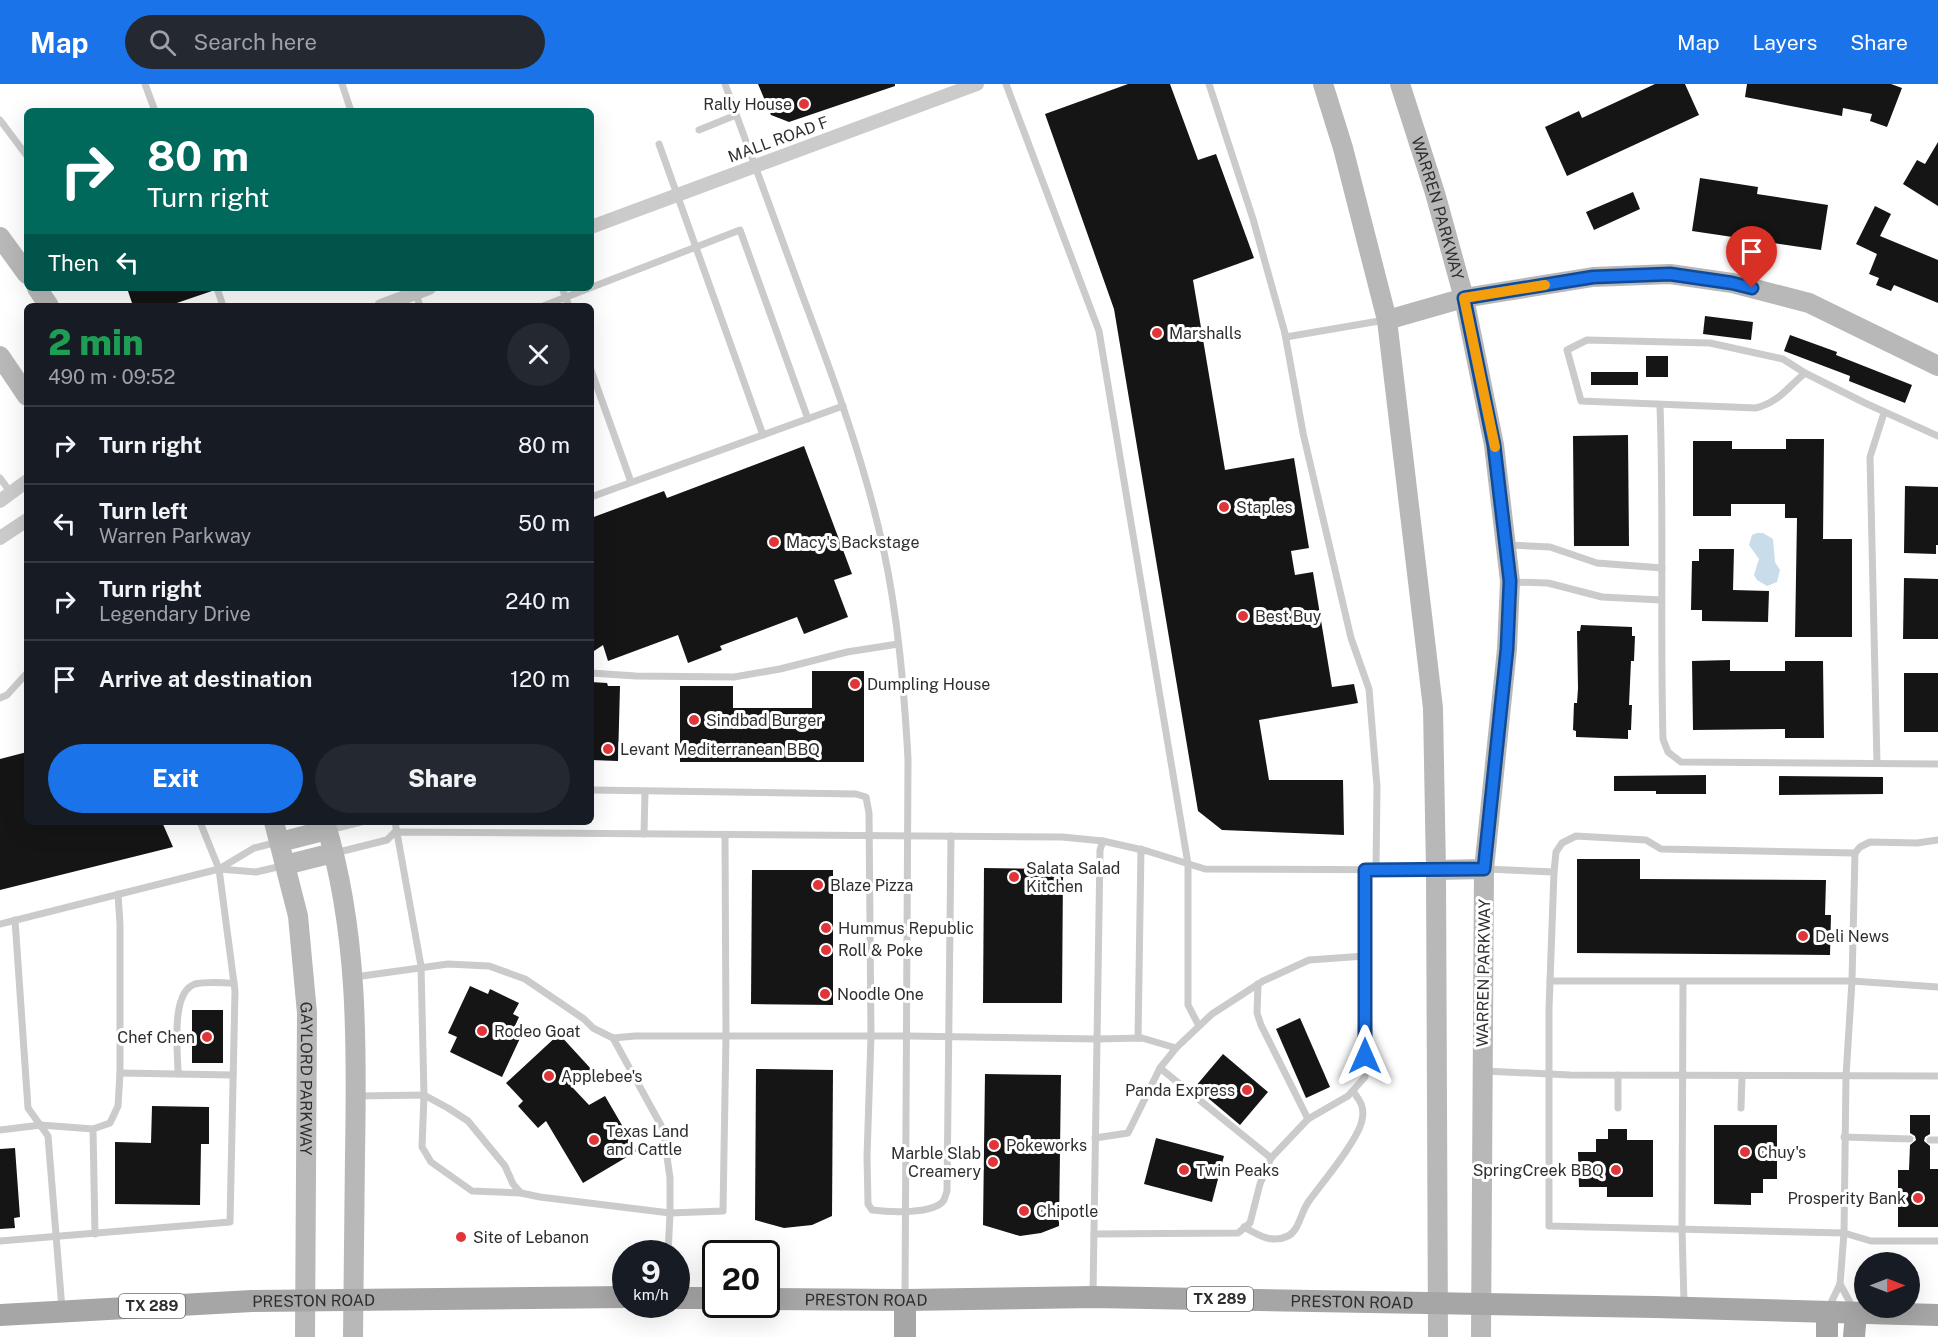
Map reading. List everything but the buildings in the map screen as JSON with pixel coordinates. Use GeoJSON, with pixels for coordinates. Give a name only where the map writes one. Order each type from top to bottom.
{"type":"FeatureCollection","features":[{"type":"Feature","properties":{"kind":"main road"},"geometry":{"type":"LineString","coordinates":[[1323,84],[1335,119],[1387,320],[1433,708],[1438,1337]]}},
{"type":"Feature","properties":{"kind":"main road","name":"WARREN PARKWAY"},"geometry":{"type":"LineString","coordinates":[[1400,84],[1435,193],[1464,298],[1494,445],[1510,581],[1507,649],[1484,869],[1481,1337]]}},
{"type":"Feature","properties":{"kind":"main road"},"geometry":{"type":"LineString","coordinates":[[0,237],[24,270]]}},
{"type":"Feature","properties":{"kind":"main road"},"geometry":{"type":"LineString","coordinates":[[1387,320],[1464,298],[1593,277],[1670,274],[1732,283],[1809,303],[1938,366]]}},
{"type":"Feature","properties":{"kind":"main road"},"geometry":{"type":"LineString","coordinates":[[0,356],[24,392]]}},
{"type":"Feature","properties":{"kind":"main road","name":"GAYLORD PARKWAY"},"geometry":{"type":"LineString","coordinates":[[275,825],[298,916],[308,1012],[305,1337]]}},
{"type":"Feature","properties":{"kind":"main road"},"geometry":{"type":"LineString","coordinates":[[280,842],[326,826],[342,900],[355,1012],[353,1337]]}},
{"type":"Feature","properties":{"kind":"main road"},"geometry":{"type":"LineString","coordinates":[[285,865],[333,853]]}},
{"type":"Feature","properties":{"kind":"main road"},"geometry":{"type":"LineString","coordinates":[[1436,870],[1484,869]]}},
{"type":"Feature","properties":{"kind":"main road","name":"PRESTON ROAD"},"geometry":{"type":"LineString","coordinates":[[0,1315],[252,1301],[612,1297]]}},
{"type":"Feature","properties":{"kind":"main road","name":"PRESTON ROAD"},"geometry":{"type":"LineString","coordinates":[[780,1299],[1093,1297],[1854,1313]]}},
{"type":"Feature","properties":{"kind":"main road"},"geometry":{"type":"LineString","coordinates":[[905,1300],[905,1337]]}},
{"type":"Feature","properties":{"kind":"main road"},"geometry":{"type":"LineString","coordinates":[[1827,1312],[1827,1337]]}},
{"type":"Feature","properties":{"kind":"main road","name":"PRESTON ROAD"},"geometry":{"type":"LineString","coordinates":[[1920,1315],[1938,1315]]}},
{"type":"Feature","properties":{"kind":"main road"},"geometry":{"type":"LineString","coordinates":[[1854,1337],[1856,1318]]}},
{"type":"Feature","properties":{"kind":"street","name":"MALL ROAD F"},"geometry":{"type":"LineString","coordinates":[[594,226],[977,84]]}},
{"type":"Feature","properties":{"kind":"street"},"geometry":{"type":"LineString","coordinates":[[391,303],[420,294]]}},
{"type":"Feature","properties":{"kind":"street"},"geometry":{"type":"LineString","coordinates":[[5,497],[24,483]]}},
{"type":"Feature","properties":{"kind":"street"},"geometry":{"type":"LineString","coordinates":[[0,538],[24,522]]}},
{"type":"Feature","properties":{"kind":"lane"},"geometry":{"type":"LineString","coordinates":[[145,84],[154,108]]}},
{"type":"Feature","properties":{"kind":"lane"},"geometry":{"type":"LineString","coordinates":[[342,84],[350,108]]}},
{"type":"Feature","properties":{"kind":"lane"},"geometry":{"type":"LineString","coordinates":[[725,84],[843,406],[861,463],[883,548],[898,644],[904,685],[908,749],[905,1300]]}},
{"type":"Feature","properties":{"kind":"lane"},"geometry":{"type":"LineString","coordinates":[[1006,84],[1099,331],[1188,864],[1188,1005],[1200,1026]]}},
{"type":"Feature","properties":{"kind":"lane"},"geometry":{"type":"LineString","coordinates":[[1209,84],[1253,219],[1285,334],[1302,433],[1351,638],[1369,689],[1377,787],[1376,870]]}},
{"type":"Feature","properties":{"kind":"lane"},"geometry":{"type":"LineString","coordinates":[[699,130],[736,115]]}},
{"type":"Feature","properties":{"kind":"lane"},"geometry":{"type":"LineString","coordinates":[[0,120],[24,152]]}},
{"type":"Feature","properties":{"kind":"lane"},"geometry":{"type":"LineString","coordinates":[[659,144],[763,435]]}},
{"type":"Feature","properties":{"kind":"lane"},"geometry":{"type":"LineString","coordinates":[[594,291],[740,230],[808,419]]}},
{"type":"Feature","properties":{"kind":"lane"},"geometry":{"type":"LineString","coordinates":[[567,302],[593,291]]}},
{"type":"Feature","properties":{"kind":"lane"},"geometry":{"type":"LineString","coordinates":[[1285,334],[1286,337],[1387,320]]}},
{"type":"Feature","properties":{"kind":"lane"},"geometry":{"type":"LineString","coordinates":[[1805,373],[1779,398],[1770,404],[1756,408],[1581,401],[1567,350],[1587,340],[1710,343],[1783,359],[1805,373],[1884,413],[1938,436]]}},
{"type":"Feature","properties":{"kind":"lane"},"geometry":{"type":"LineString","coordinates":[[594,378],[631,482]]}},
{"type":"Feature","properties":{"kind":"lane"},"geometry":{"type":"LineString","coordinates":[[1660,405],[1663,740],[1666,749],[1673,758],[1681,762],[1938,764]]}},
{"type":"Feature","properties":{"kind":"lane"},"geometry":{"type":"LineString","coordinates":[[594,496],[843,406]]}},
{"type":"Feature","properties":{"kind":"lane"},"geometry":{"type":"LineString","coordinates":[[1877,764],[1870,457],[1884,413]]}},
{"type":"Feature","properties":{"kind":"lane"},"geometry":{"type":"LineString","coordinates":[[0,478],[5,497]]}},
{"type":"Feature","properties":{"kind":"lane"},"geometry":{"type":"LineString","coordinates":[[1506,544],[1556,548],[1597,562],[1662,568]]}},
{"type":"Feature","properties":{"kind":"lane"},"geometry":{"type":"LineString","coordinates":[[1510,581],[1548,583],[1602,597],[1661,600]]}},
{"type":"Feature","properties":{"kind":"lane"},"geometry":{"type":"LineString","coordinates":[[594,673],[636,676],[734,676],[780,669],[847,652],[898,644]]}},
{"type":"Feature","properties":{"kind":"lane"},"geometry":{"type":"LineString","coordinates":[[0,698],[7,695],[24,676]]}},
{"type":"Feature","properties":{"kind":"lane"},"geometry":{"type":"LineString","coordinates":[[594,790],[862,795],[866,797],[869,805],[871,1036],[868,1204],[872,1210],[906,1211],[936,1207],[944,1200],[946,1191],[951,836]]}},
{"type":"Feature","properties":{"kind":"lane"},"geometry":{"type":"LineString","coordinates":[[644,834],[645,792]]}},
{"type":"Feature","properties":{"kind":"lane"},"geometry":{"type":"LineString","coordinates":[[0,1241],[230,1222],[234,983],[219,869],[201,825]]}},
{"type":"Feature","properties":{"kind":"lane"},"geometry":{"type":"LineString","coordinates":[[391,825],[395,832]]}},
{"type":"Feature","properties":{"kind":"lane"},"geometry":{"type":"LineString","coordinates":[[394,825],[421,966],[424,1095],[422,1147],[430,1162],[472,1191],[521,1193],[670,1213],[723,1211],[726,1036],[725,835]]}},
{"type":"Feature","properties":{"kind":"lane"},"geometry":{"type":"LineString","coordinates":[[447,825],[448,832]]}},
{"type":"Feature","properties":{"kind":"lane"},"geometry":{"type":"LineString","coordinates":[[333,853],[387,840],[395,832],[1062,837],[1102,841],[1141,849],[1205,869],[1436,870]]}},
{"type":"Feature","properties":{"kind":"lane"},"geometry":{"type":"LineString","coordinates":[[1855,854],[1661,849],[1646,840],[1576,836],[1562,843],[1556,852],[1554,872],[1550,981],[1549,1226],[1844,1233],[1871,1241],[1938,1241]]}},
{"type":"Feature","properties":{"kind":"lane"},"geometry":{"type":"LineString","coordinates":[[1827,1312],[1840,1284],[1844,1233],[1844,1137],[1852,981],[1855,854],[1860,847],[1870,842],[1917,843],[1938,840]]}},
{"type":"Feature","properties":{"kind":"lane"},"geometry":{"type":"LineString","coordinates":[[1093,1297],[1100,850],[1102,841]]}},
{"type":"Feature","properties":{"kind":"lane"},"geometry":{"type":"LineString","coordinates":[[0,924],[219,869],[254,848],[280,842]]}},
{"type":"Feature","properties":{"kind":"lane"},"geometry":{"type":"LineString","coordinates":[[1138,1038],[1141,849]]}},
{"type":"Feature","properties":{"kind":"lane"},"geometry":{"type":"LineString","coordinates":[[219,869],[256,872],[285,865]]}},
{"type":"Feature","properties":{"kind":"lane"},"geometry":{"type":"LineString","coordinates":[[1484,869],[1554,872]]}},
{"type":"Feature","properties":{"kind":"lane"},"geometry":{"type":"LineString","coordinates":[[1094,1234],[1238,1233],[1250,1223],[1260,1184],[1271,1158],[1308,1119],[1348,1096],[1365,1077],[1365,870]]}},
{"type":"Feature","properties":{"kind":"lane"},"geometry":{"type":"LineString","coordinates":[[0,1130],[41,1125],[93,1128],[110,1123],[118,1106],[120,1073],[118,894]]}},
{"type":"Feature","properties":{"kind":"lane"},"geometry":{"type":"LineString","coordinates":[[15,920],[28,1108],[48,1136],[62,1311]]}},
{"type":"Feature","properties":{"kind":"lane"},"geometry":{"type":"LineString","coordinates":[[1095,1138],[1128,1133],[1160,1068],[1176,1048],[1212,1014],[1258,984],[1309,960],[1365,956]]}},
{"type":"Feature","properties":{"kind":"lane"},"geometry":{"type":"LineString","coordinates":[[352,977],[421,966],[448,964],[489,966],[525,979],[584,1019],[593,1028],[613,1038],[635,1036],[1138,1038],[1176,1048]]}},
{"type":"Feature","properties":{"kind":"lane"},"geometry":{"type":"LineString","coordinates":[[1550,981],[1852,981],[1938,987]]}},
{"type":"Feature","properties":{"kind":"lane"},"geometry":{"type":"LineString","coordinates":[[1683,982],[1682,1229],[1685,1308]]}},
{"type":"Feature","properties":{"kind":"lane"},"geometry":{"type":"LineString","coordinates":[[178,1074],[177,1018],[180,1000],[194,985],[234,983]]}},
{"type":"Feature","properties":{"kind":"lane"},"geometry":{"type":"LineString","coordinates":[[1258,984],[1257,1013],[1261,1025],[1308,1119]]}},
{"type":"Feature","properties":{"kind":"lane"},"geometry":{"type":"LineString","coordinates":[[613,1038],[663,1128],[670,1178],[669,1240]]}},
{"type":"Feature","properties":{"kind":"lane"},"geometry":{"type":"LineString","coordinates":[[1160,1068],[1271,1158]]}},
{"type":"Feature","properties":{"kind":"lane"},"geometry":{"type":"LineString","coordinates":[[1482,1071],[1618,1076],[1938,1076]]}},
{"type":"Feature","properties":{"kind":"lane"},"geometry":{"type":"LineString","coordinates":[[120,1073],[233,1075]]}},
{"type":"Feature","properties":{"kind":"lane"},"geometry":{"type":"LineString","coordinates":[[1618,1076],[1618,1108]]}},
{"type":"Feature","properties":{"kind":"lane"},"geometry":{"type":"LineString","coordinates":[[1741,1108],[1742,1076]]}},
{"type":"Feature","properties":{"kind":"lane"},"geometry":{"type":"LineString","coordinates":[[1244,1227],[1265,1239],[1287,1236],[1296,1228],[1302,1210],[1357,1135],[1362,1121],[1363,1107],[1353,1091]]}},
{"type":"Feature","properties":{"kind":"lane"},"geometry":{"type":"LineString","coordinates":[[356,1096],[424,1095],[468,1121],[505,1166],[513,1184],[521,1193]]}},
{"type":"Feature","properties":{"kind":"lane"},"geometry":{"type":"LineString","coordinates":[[93,1128],[95,1234]]}},
{"type":"Feature","properties":{"kind":"lane"},"geometry":{"type":"LineString","coordinates":[[1844,1137],[1910,1139]]}},
{"type":"Feature","properties":{"kind":"lane"},"geometry":{"type":"LineString","coordinates":[[1840,1284],[1854,1309]]}},
{"type":"Feature","properties":{"kind":"water"},"geometry":{"type":"Polygon","coordinates":[[[1763,533],[1773,539],[1775,562],[1780,570],[1777,582],[1767,586],[1757,580],[1754,575],[1759,559],[1749,545],[1752,535],[1763,533]]]}},
{"type":"Feature","properties":{"kind":"slow traffic"},"geometry":{"type":"LineString","coordinates":[[1495,447],[1464,298],[1545,285]]}},
{"type":"Feature","properties":{"kind":"place","name":"Rally House"},"geometry":{"type":"Point","coordinates":[804,104]}},
{"type":"Feature","properties":{"kind":"place","name":"Marshalls"},"geometry":{"type":"Point","coordinates":[1157,333]}},
{"type":"Feature","properties":{"kind":"place","name":"Staples"},"geometry":{"type":"Point","coordinates":[1224,507]}},
{"type":"Feature","properties":{"kind":"place","name":"Macy's Backstage"},"geometry":{"type":"Point","coordinates":[774,542]}},
{"type":"Feature","properties":{"kind":"place","name":"Best Buy"},"geometry":{"type":"Point","coordinates":[1243,616]}},
{"type":"Feature","properties":{"kind":"place","name":"Dumpling House"},"geometry":{"type":"Point","coordinates":[855,684]}},
{"type":"Feature","properties":{"kind":"place","name":"Sindbad Burger"},"geometry":{"type":"Point","coordinates":[694,720]}},
{"type":"Feature","properties":{"kind":"place","name":"Levant Mediterranean BBQ"},"geometry":{"type":"Point","coordinates":[608,749]}},
{"type":"Feature","properties":{"kind":"place","name":"Salata Salad Kitchen"},"geometry":{"type":"Point","coordinates":[1014,877]}},
{"type":"Feature","properties":{"kind":"place","name":"Blaze Pizza"},"geometry":{"type":"Point","coordinates":[818,885]}},
{"type":"Feature","properties":{"kind":"place","name":"Hummus Republic"},"geometry":{"type":"Point","coordinates":[826,928]}},
{"type":"Feature","properties":{"kind":"place","name":"Deli News"},"geometry":{"type":"Point","coordinates":[1803,936]}},
{"type":"Feature","properties":{"kind":"place","name":"Roll & Poke"},"geometry":{"type":"Point","coordinates":[826,950]}},
{"type":"Feature","properties":{"kind":"place","name":"Noodle One"},"geometry":{"type":"Point","coordinates":[825,994]}},
{"type":"Feature","properties":{"kind":"place","name":"Rodeo Goat"},"geometry":{"type":"Point","coordinates":[482,1031]}},
{"type":"Feature","properties":{"kind":"place","name":"Chef Chen"},"geometry":{"type":"Point","coordinates":[207,1037]}},
{"type":"Feature","properties":{"kind":"place","name":"Applebee's"},"geometry":{"type":"Point","coordinates":[549,1076]}},
{"type":"Feature","properties":{"kind":"place","name":"Panda Express"},"geometry":{"type":"Point","coordinates":[1247,1090]}},
{"type":"Feature","properties":{"kind":"place","name":"Texas Land and Cattle"},"geometry":{"type":"Point","coordinates":[594,1140]}},
{"type":"Feature","properties":{"kind":"place","name":"Pokeworks"},"geometry":{"type":"Point","coordinates":[994,1145]}},
{"type":"Feature","properties":{"kind":"place","name":"Chuy's"},"geometry":{"type":"Point","coordinates":[1745,1152]}},
{"type":"Feature","properties":{"kind":"place","name":"Marble Slab Creamery"},"geometry":{"type":"Point","coordinates":[993,1162]}},
{"type":"Feature","properties":{"kind":"place","name":"Twin Peaks"},"geometry":{"type":"Point","coordinates":[1184,1170]}},
{"type":"Feature","properties":{"kind":"place","name":"SpringCreek BBQ"},"geometry":{"type":"Point","coordinates":[1616,1170]}},
{"type":"Feature","properties":{"kind":"place","name":"Prosperity Bank"},"geometry":{"type":"Point","coordinates":[1918,1198]}},
{"type":"Feature","properties":{"kind":"place","name":"Chipotle"},"geometry":{"type":"Point","coordinates":[1024,1211]}},
{"type":"Feature","properties":{"kind":"place","name":"Site of Lebanon"},"geometry":{"type":"Point","coordinates":[461,1237]}},
{"type":"Feature","properties":{"kind":"route"},"geometry":{"type":"LineString","coordinates":[[1365,1056],[1365,870],[1484,869],[1489,831],[1507,649],[1510,581],[1494,445],[1464,298],[1593,277],[1670,274],[1752,288]]}}]}
